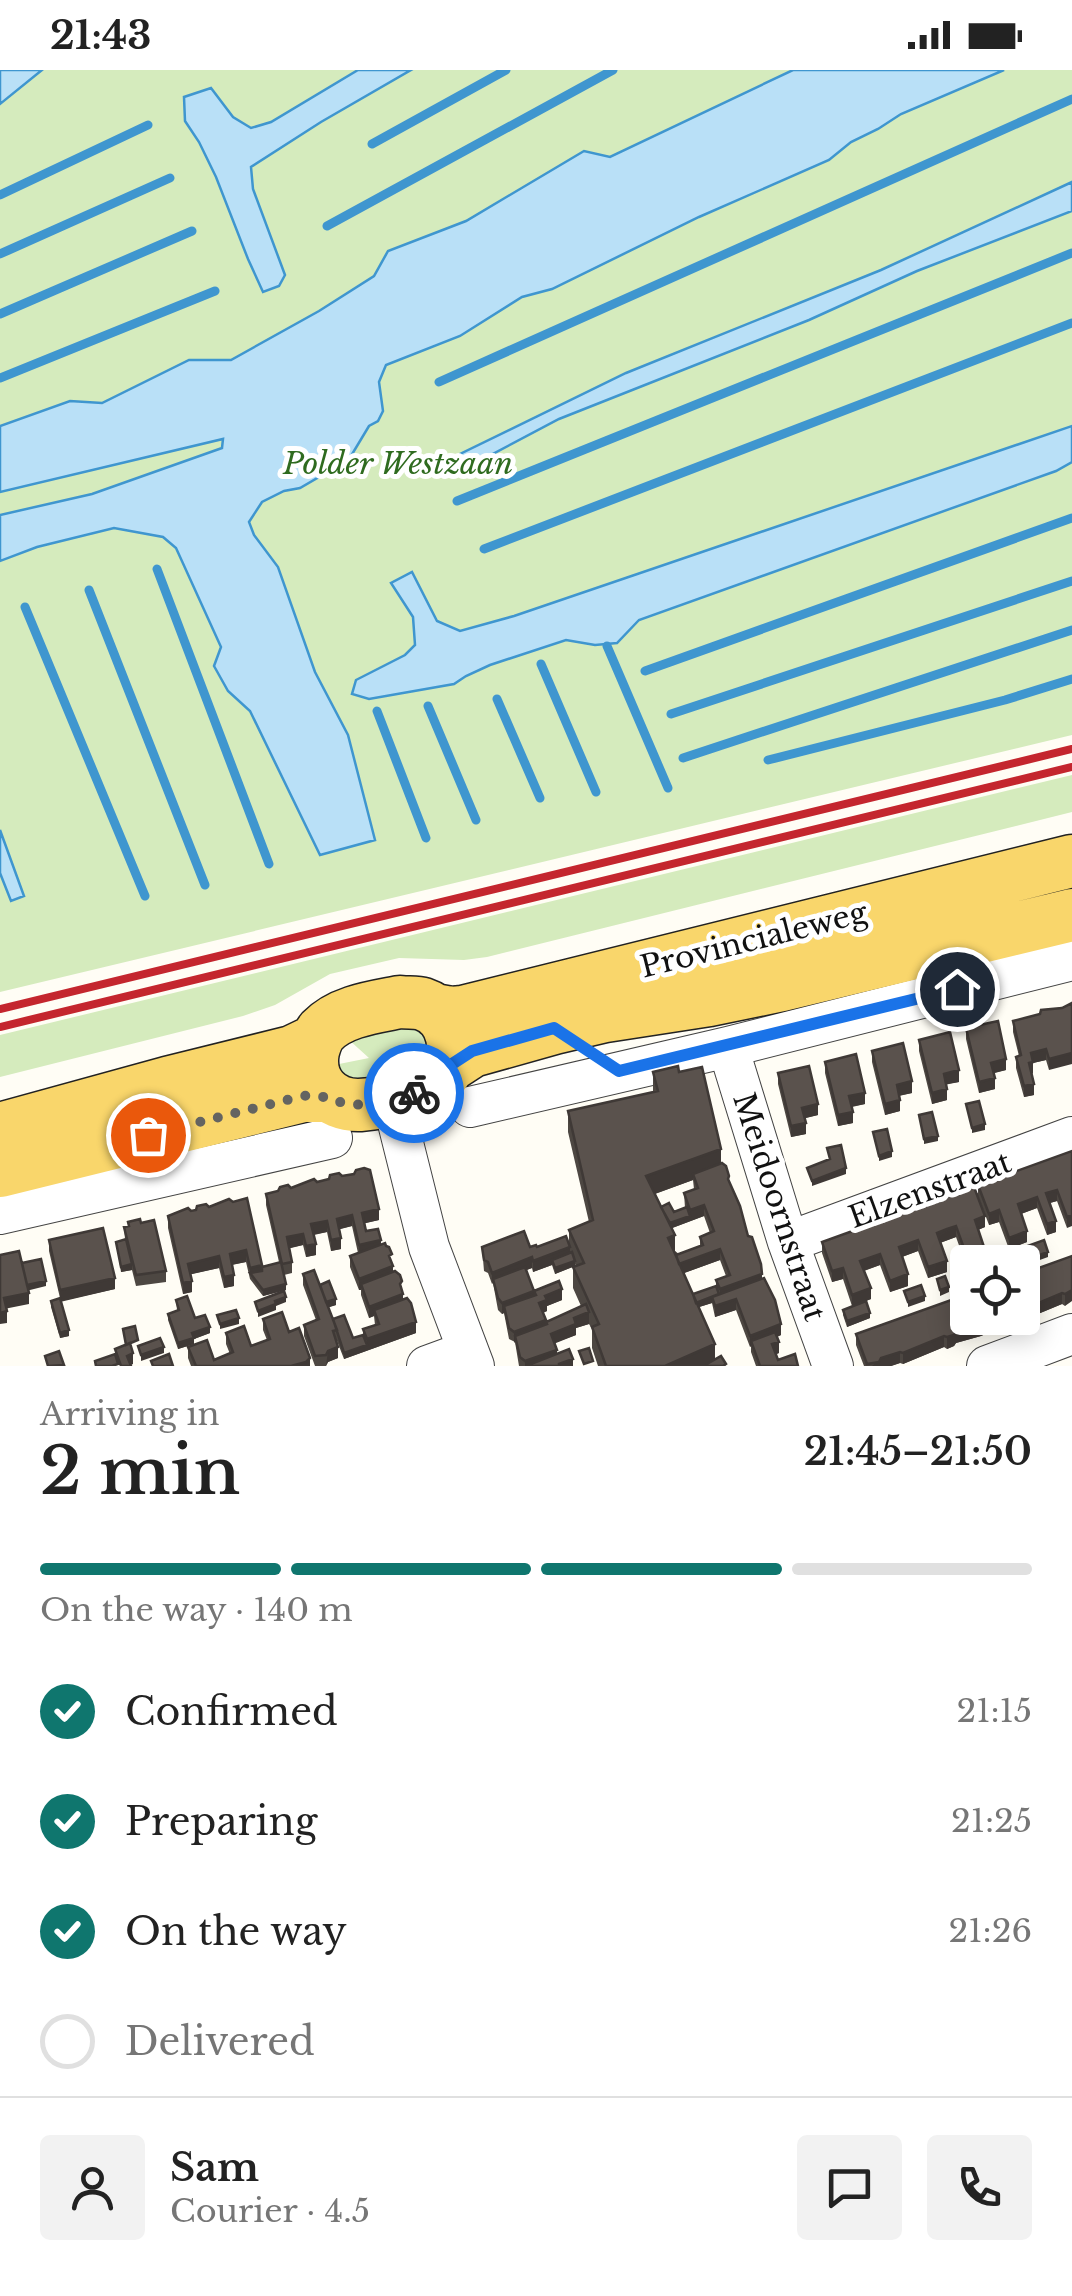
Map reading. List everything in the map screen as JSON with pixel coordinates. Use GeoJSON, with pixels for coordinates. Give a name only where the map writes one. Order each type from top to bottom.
{"type":"FeatureCollection","features":[{"type":"Feature","properties":{"kind":"main road","name":"Provincialeweg"},"geometry":{"type":"LineString","coordinates":[[316,1041],[331,1023],[366,1010],[400,1002],[463,1012],[1072,861]]}},
{"type":"Feature","properties":{"kind":"main road","name":"Provincialeweg"},"geometry":{"type":"LineString","coordinates":[[329,1117],[336,1101],[359,1105],[392,1099],[441,1078],[460,1087],[472,1051],[587,1050],[605,1016],[782,985],[1072,915]]}},
{"type":"Feature","properties":{"kind":"main road"},"geometry":{"type":"LineString","coordinates":[[435,1010],[454,1039],[460,1087]]}},
{"type":"Feature","properties":{"kind":"main road"},"geometry":{"type":"LineString","coordinates":[[316,1041],[311,1060],[329,1117]]}},
{"type":"Feature","properties":{"kind":"main road"},"geometry":{"type":"LineString","coordinates":[[0,1129],[292,1052],[316,1041]]}},
{"type":"Feature","properties":{"kind":"main road"},"geometry":{"type":"LineString","coordinates":[[0,1171],[303,1096],[329,1117]]}},
{"type":"Feature","properties":{"kind":"street"},"geometry":{"type":"LineString","coordinates":[[460,1087],[587,1050],[728,1046],[1072,960]]}},
{"type":"Feature","properties":{"kind":"street","name":"Meidoornstraat"},"geometry":{"type":"LineString","coordinates":[[728,1046],[788,1242],[833,1366]]}},
{"type":"Feature","properties":{"kind":"street"},"geometry":{"type":"LineString","coordinates":[[392,1099],[429,1247],[471,1359],[427,1366]]}},
{"type":"Feature","properties":{"kind":"street"},"geometry":{"type":"LineString","coordinates":[[174,1174],[222,1117]]}},
{"type":"Feature","properties":{"kind":"street"},"geometry":{"type":"LineString","coordinates":[[0,1214],[174,1174],[329,1117]]}},
{"type":"Feature","properties":{"kind":"street","name":"Elzenstraat"},"geometry":{"type":"LineString","coordinates":[[788,1242],[1072,1138]]}},
{"type":"Feature","properties":{"kind":"street"},"geometry":{"type":"LineString","coordinates":[[987,1366],[1072,1334]]}},
{"type":"Feature","properties":{"kind":"green space","name":"Polder Westzaan"},"geometry":{"type":"Polygon","coordinates":[[[0,70],[1072,70],[1072,735],[0,992],[0,70]]]}},
{"type":"Feature","properties":{"kind":"green space"},"geometry":{"type":"Polygon","coordinates":[[[1072,775],[1072,812],[487,957],[399,958],[330,974],[275,1005],[243,1016],[0,1077],[0,1035],[1072,775]]]}},
{"type":"Feature","properties":{"kind":"green space"},"geometry":{"type":"Polygon","coordinates":[[[419,1025],[433,1041],[418,1070],[352,1083],[334,1065],[369,1058],[348,1039],[419,1025]]]}},
{"type":"Feature","properties":{"kind":"water"},"geometry":{"type":"Polygon","coordinates":[[[0,70],[42,70],[0,104],[0,70]]]}},
{"type":"Feature","properties":{"kind":"water"},"geometry":{"type":"Polygon","coordinates":[[[358,70],[411,70],[251,167],[253,189],[285,275],[279,286],[263,292],[216,177],[185,121],[184,97],[211,88],[233,117],[251,128],[271,122],[358,70]]]}},
{"type":"Feature","properties":{"kind":"water"},"geometry":{"type":"Polygon","coordinates":[[[793,70],[1004,70],[901,114],[851,142],[829,160],[699,217],[552,289],[522,297],[460,336],[386,365],[379,382],[383,411],[351,456],[337,463],[332,473],[262,502],[249,522],[278,567],[315,672],[348,735],[375,840],[320,855],[250,711],[228,691],[214,666],[221,647],[176,548],[163,537],[114,528],[37,547],[0,561],[0,515],[92,494],[222,448],[223,439],[0,492],[0,426],[70,401],[102,403],[189,360],[231,360],[374,276],[388,251],[466,221],[584,151],[610,157],[793,70]]]}},
{"type":"Feature","properties":{"kind":"water"},"geometry":{"type":"Polygon","coordinates":[[[1072,182],[1072,211],[559,419],[468,467],[460,454],[626,373],[881,270],[1072,182]]]}},
{"type":"Feature","properties":{"kind":"water"},"geometry":{"type":"Polygon","coordinates":[[[1072,426],[1072,462],[1056,471],[639,620],[617,643],[595,645],[566,640],[490,665],[454,684],[369,699],[352,694],[356,680],[405,655],[415,645],[413,617],[391,583],[412,572],[437,621],[460,631],[1072,426]]]}},
{"type":"Feature","properties":{"kind":"water"},"geometry":{"type":"Polygon","coordinates":[[[0,830],[24,896],[11,901],[0,873],[0,830]]]}},
{"type":"Feature","properties":{"kind":"building"},"geometry":{"type":"Polygon","coordinates":[[[1072,1003],[1072,1053],[1049,1059],[1046,1049],[1031,1053],[1034,1084],[1024,1086],[1016,1057],[1021,1055],[1013,1021],[1072,1003]]]}},
{"type":"Feature","properties":{"kind":"building"},"geometry":{"type":"Polygon","coordinates":[[[998,1021],[1006,1059],[991,1063],[995,1078],[979,1082],[966,1028],[998,1021]]]}},
{"type":"Feature","properties":{"kind":"building"},"geometry":{"type":"Polygon","coordinates":[[[950,1032],[959,1070],[944,1074],[947,1089],[932,1093],[919,1040],[950,1032]]]}},
{"type":"Feature","properties":{"kind":"building"},"geometry":{"type":"Polygon","coordinates":[[[903,1043],[912,1081],[897,1085],[900,1100],[885,1104],[872,1051],[903,1043]]]}},
{"type":"Feature","properties":{"kind":"building"},"geometry":{"type":"Polygon","coordinates":[[[856,1054],[865,1093],[849,1096],[853,1112],[838,1115],[825,1062],[856,1054]]]}},
{"type":"Feature","properties":{"kind":"building"},"geometry":{"type":"Polygon","coordinates":[[[678,1066],[679,1072],[702,1067],[721,1149],[646,1176],[675,1235],[668,1238],[715,1344],[665,1366],[606,1366],[592,1327],[599,1324],[573,1267],[584,1263],[569,1230],[593,1220],[568,1111],[658,1091],[653,1072],[678,1066]]]}},
{"type":"Feature","properties":{"kind":"building"},"geometry":{"type":"Polygon","coordinates":[[[809,1066],[818,1104],[802,1108],[806,1123],[791,1126],[778,1073],[809,1066]]]}},
{"type":"Feature","properties":{"kind":"building"},"geometry":{"type":"Polygon","coordinates":[[[979,1101],[985,1124],[972,1128],[966,1104],[979,1101]]]}},
{"type":"Feature","properties":{"kind":"building"},"geometry":{"type":"Polygon","coordinates":[[[932,1112],[938,1136],[924,1139],[919,1115],[932,1112]]]}},
{"type":"Feature","properties":{"kind":"building"},"geometry":{"type":"Polygon","coordinates":[[[887,1129],[892,1151],[879,1156],[873,1132],[887,1129]]]}},
{"type":"Feature","properties":{"kind":"building"},"geometry":{"type":"Polygon","coordinates":[[[841,1145],[846,1168],[812,1181],[807,1168],[830,1159],[827,1148],[841,1145]]]}},
{"type":"Feature","properties":{"kind":"building"},"geometry":{"type":"Polygon","coordinates":[[[1072,1151],[1072,1215],[1067,1217],[1057,1190],[1046,1193],[1056,1221],[1047,1224],[1037,1197],[1018,1204],[1027,1231],[1009,1238],[999,1210],[989,1214],[978,1185],[1072,1151]]]}},
{"type":"Feature","properties":{"kind":"building"},"geometry":{"type":"Polygon","coordinates":[[[722,1163],[748,1236],[752,1237],[762,1274],[720,1289],[716,1280],[730,1275],[720,1249],[679,1264],[676,1255],[703,1245],[700,1237],[714,1231],[704,1205],[690,1210],[684,1193],[698,1188],[693,1174],[722,1163]]]}},
{"type":"Feature","properties":{"kind":"building"},"geometry":{"type":"Polygon","coordinates":[[[364,1168],[370,1170],[379,1209],[362,1213],[366,1231],[378,1229],[381,1240],[359,1245],[352,1215],[337,1219],[341,1238],[331,1240],[327,1221],[311,1224],[316,1244],[306,1246],[303,1234],[287,1237],[292,1262],[282,1264],[266,1194],[288,1185],[291,1188],[314,1179],[329,1179],[330,1175],[354,1174],[364,1168]]]}},
{"type":"Feature","properties":{"kind":"building"},"geometry":{"type":"Polygon","coordinates":[[[974,1187],[985,1216],[975,1220],[983,1245],[963,1245],[956,1226],[937,1233],[947,1261],[928,1267],[918,1240],[899,1247],[908,1274],[890,1281],[880,1254],[860,1261],[871,1288],[852,1295],[843,1268],[832,1271],[822,1242],[974,1187]]]}},
{"type":"Feature","properties":{"kind":"building"},"geometry":{"type":"Polygon","coordinates":[[[247,1198],[262,1265],[250,1268],[246,1250],[230,1254],[234,1275],[224,1277],[219,1256],[188,1264],[192,1281],[183,1283],[168,1216],[188,1208],[191,1211],[197,1206],[247,1198]]]}},
{"type":"Feature","properties":{"kind":"building"},"geometry":{"type":"Polygon","coordinates":[[[669,1203],[674,1212],[687,1207],[690,1216],[670,1223],[661,1207],[669,1203]]]}},
{"type":"Feature","properties":{"kind":"building"},"geometry":{"type":"Polygon","coordinates":[[[140,1219],[141,1223],[154,1220],[166,1271],[136,1275],[124,1227],[140,1219]]]}},
{"type":"Feature","properties":{"kind":"building"},"geometry":{"type":"Polygon","coordinates":[[[103,1228],[115,1278],[60,1290],[49,1240],[103,1228]]]}},
{"type":"Feature","properties":{"kind":"building"},"geometry":{"type":"Polygon","coordinates":[[[524,1231],[530,1247],[566,1236],[570,1247],[492,1273],[482,1247],[524,1231]]]}},
{"type":"Feature","properties":{"kind":"building"},"geometry":{"type":"Polygon","coordinates":[[[126,1239],[132,1264],[121,1267],[116,1242],[126,1239]]]}},
{"type":"Feature","properties":{"kind":"building"},"geometry":{"type":"Polygon","coordinates":[[[1044,1240],[1048,1252],[1040,1255],[1040,1245],[1030,1245],[1044,1240]]]}},
{"type":"Feature","properties":{"kind":"building"},"geometry":{"type":"Polygon","coordinates":[[[385,1243],[393,1266],[359,1279],[350,1256],[385,1243]]]}},
{"type":"Feature","properties":{"kind":"building"},"geometry":{"type":"Polygon","coordinates":[[[19,1251],[29,1293],[4,1298],[7,1311],[0,1313],[0,1255],[19,1251]]]}},
{"type":"Feature","properties":{"kind":"building"},"geometry":{"type":"Polygon","coordinates":[[[572,1252],[575,1261],[555,1268],[552,1260],[572,1252]]]}},
{"type":"Feature","properties":{"kind":"building"},"geometry":{"type":"Polygon","coordinates":[[[1072,1256],[1072,1290],[1040,1302],[1040,1268],[1072,1256]]]}},
{"type":"Feature","properties":{"kind":"building"},"geometry":{"type":"Polygon","coordinates":[[[41,1259],[46,1281],[27,1285],[22,1263],[41,1259]]]}},
{"type":"Feature","properties":{"kind":"building"},"geometry":{"type":"Polygon","coordinates":[[[281,1262],[286,1284],[263,1290],[250,1273],[281,1262]]]}},
{"type":"Feature","properties":{"kind":"building"},"geometry":{"type":"Polygon","coordinates":[[[525,1267],[534,1291],[502,1303],[493,1279],[525,1267]]]}},
{"type":"Feature","properties":{"kind":"building"},"geometry":{"type":"Polygon","coordinates":[[[314,1270],[337,1330],[333,1331],[338,1347],[326,1355],[315,1356],[304,1325],[319,1319],[303,1274],[314,1270]]]}},
{"type":"Feature","properties":{"kind":"building"},"geometry":{"type":"Polygon","coordinates":[[[395,1271],[400,1275],[403,1294],[369,1307],[361,1284],[395,1271]]]}},
{"type":"Feature","properties":{"kind":"building"},"geometry":{"type":"Polygon","coordinates":[[[945,1276],[949,1287],[940,1290],[937,1279],[945,1276]]]}},
{"type":"Feature","properties":{"kind":"building"},"geometry":{"type":"Polygon","coordinates":[[[764,1278],[781,1324],[750,1336],[736,1299],[715,1306],[712,1297],[764,1278]]]}},
{"type":"Feature","properties":{"kind":"building"},"geometry":{"type":"Polygon","coordinates":[[[329,1281],[336,1299],[326,1302],[320,1285],[329,1281]]]}},
{"type":"Feature","properties":{"kind":"building"},"geometry":{"type":"Polygon","coordinates":[[[559,1281],[562,1289],[539,1303],[546,1320],[514,1332],[509,1328],[504,1306],[536,1295],[534,1291],[559,1281]]]}},
{"type":"Feature","properties":{"kind":"building"},"geometry":{"type":"Polygon","coordinates":[[[921,1285],[925,1296],[908,1302],[904,1291],[921,1285]]]}},
{"type":"Feature","properties":{"kind":"building"},"geometry":{"type":"Polygon","coordinates":[[[716,1286],[719,1294],[696,1303],[693,1294],[716,1286]]]}},
{"type":"Feature","properties":{"kind":"building"},"geometry":{"type":"Polygon","coordinates":[[[284,1291],[286,1297],[258,1311],[255,1302],[284,1291]]]}},
{"type":"Feature","properties":{"kind":"building"},"geometry":{"type":"Polygon","coordinates":[[[187,1296],[195,1318],[205,1315],[210,1327],[178,1343],[168,1314],[179,1310],[176,1300],[187,1296]]]}},
{"type":"Feature","properties":{"kind":"building"},"geometry":{"type":"Polygon","coordinates":[[[60,1298],[69,1330],[60,1333],[51,1301],[60,1298]]]}},
{"type":"Feature","properties":{"kind":"building"},"geometry":{"type":"Polygon","coordinates":[[[407,1298],[416,1322],[367,1339],[363,1329],[379,1324],[374,1310],[407,1298]]]}},
{"type":"Feature","properties":{"kind":"building"},"geometry":{"type":"Polygon","coordinates":[[[950,1300],[950,1335],[954,1335],[881,1358],[879,1362],[867,1364],[856,1334],[950,1300]]]}},
{"type":"Feature","properties":{"kind":"building"},"geometry":{"type":"Polygon","coordinates":[[[866,1301],[870,1313],[847,1321],[843,1310],[866,1301]]]}},
{"type":"Feature","properties":{"kind":"building"},"geometry":{"type":"Polygon","coordinates":[[[586,1304],[589,1312],[574,1318],[576,1324],[551,1334],[557,1350],[525,1361],[520,1357],[515,1336],[586,1304]]]}},
{"type":"Feature","properties":{"kind":"building"},"geometry":{"type":"Polygon","coordinates":[[[236,1310],[239,1318],[220,1324],[217,1315],[236,1310]]]}},
{"type":"Feature","properties":{"kind":"building"},"geometry":{"type":"Polygon","coordinates":[[[282,1312],[289,1332],[299,1328],[310,1358],[306,1362],[291,1366],[196,1366],[188,1347],[207,1340],[214,1360],[233,1352],[226,1333],[244,1326],[251,1346],[270,1339],[263,1319],[282,1312]]]}},
{"type":"Feature","properties":{"kind":"building"},"geometry":{"type":"Polygon","coordinates":[[[344,1315],[353,1338],[363,1335],[367,1345],[344,1353],[333,1319],[344,1315]]]}},
{"type":"Feature","properties":{"kind":"building"},"geometry":{"type":"Polygon","coordinates":[[[135,1326],[138,1340],[126,1345],[123,1329],[135,1326]]]}},
{"type":"Feature","properties":{"kind":"building"},"geometry":{"type":"Polygon","coordinates":[[[775,1332],[779,1342],[772,1344],[778,1360],[795,1354],[798,1366],[760,1366],[751,1341],[775,1332]]]}},
{"type":"Feature","properties":{"kind":"building"},"geometry":{"type":"Polygon","coordinates":[[[160,1338],[164,1347],[141,1355],[138,1346],[160,1338]]]}},
{"type":"Feature","properties":{"kind":"building"},"geometry":{"type":"Polygon","coordinates":[[[130,1343],[133,1353],[127,1356],[131,1366],[121,1366],[115,1349],[130,1343]]]}},
{"type":"Feature","properties":{"kind":"building"},"geometry":{"type":"Polygon","coordinates":[[[589,1348],[593,1361],[584,1364],[579,1351],[589,1348]]]}},
{"type":"Feature","properties":{"kind":"building"},"geometry":{"type":"Polygon","coordinates":[[[569,1349],[573,1359],[559,1366],[526,1366],[569,1349]]]}},
{"type":"Feature","properties":{"kind":"building"},"geometry":{"type":"Polygon","coordinates":[[[59,1351],[64,1365],[48,1366],[45,1356],[59,1351]]]}},
{"type":"Feature","properties":{"kind":"building"},"geometry":{"type":"Polygon","coordinates":[[[115,1354],[118,1364],[96,1366],[95,1361],[115,1354]]]}},
{"type":"Feature","properties":{"kind":"building"},"geometry":{"type":"Polygon","coordinates":[[[169,1354],[173,1366],[153,1366],[151,1361],[169,1354]]]}},
{"type":"Feature","properties":{"kind":"building"},"geometry":{"type":"Polygon","coordinates":[[[721,1356],[726,1364],[708,1366],[707,1364],[721,1356]]]}},
{"type":"Feature","properties":{"kind":"waterway"},"geometry":{"type":"LineString","coordinates":[[372,144],[506,70]]}},
{"type":"Feature","properties":{"kind":"waterway"},"geometry":{"type":"LineString","coordinates":[[327,226],[613,70]]}},
{"type":"Feature","properties":{"kind":"waterway"},"geometry":{"type":"LineString","coordinates":[[439,382],[1072,99]]}},
{"type":"Feature","properties":{"kind":"waterway"},"geometry":{"type":"LineString","coordinates":[[0,195],[148,125]]}},
{"type":"Feature","properties":{"kind":"waterway"},"geometry":{"type":"LineString","coordinates":[[0,254],[170,178]]}},
{"type":"Feature","properties":{"kind":"waterway"},"geometry":{"type":"LineString","coordinates":[[0,314],[192,231]]}},
{"type":"Feature","properties":{"kind":"waterway"},"geometry":{"type":"LineString","coordinates":[[457,501],[1072,253]]}},
{"type":"Feature","properties":{"kind":"waterway"},"geometry":{"type":"LineString","coordinates":[[0,378],[215,291]]}},
{"type":"Feature","properties":{"kind":"waterway"},"geometry":{"type":"LineString","coordinates":[[484,549],[1072,323]]}},
{"type":"Feature","properties":{"kind":"waterway"},"geometry":{"type":"LineString","coordinates":[[645,671],[1072,518]]}},
{"type":"Feature","properties":{"kind":"waterway"},"geometry":{"type":"LineString","coordinates":[[157,569],[269,864]]}},
{"type":"Feature","properties":{"kind":"waterway"},"geometry":{"type":"LineString","coordinates":[[671,714],[1072,581]]}},
{"type":"Feature","properties":{"kind":"waterway"},"geometry":{"type":"LineString","coordinates":[[89,590],[205,885]]}},
{"type":"Feature","properties":{"kind":"waterway"},"geometry":{"type":"LineString","coordinates":[[25,607],[145,896]]}},
{"type":"Feature","properties":{"kind":"waterway"},"geometry":{"type":"LineString","coordinates":[[683,758],[1072,630]]}},
{"type":"Feature","properties":{"kind":"waterway"},"geometry":{"type":"LineString","coordinates":[[607,646],[668,788]]}},
{"type":"Feature","properties":{"kind":"waterway"},"geometry":{"type":"LineString","coordinates":[[541,664],[596,792]]}},
{"type":"Feature","properties":{"kind":"waterway"},"geometry":{"type":"LineString","coordinates":[[768,760],[1005,700],[1072,679]]}},
{"type":"Feature","properties":{"kind":"waterway"},"geometry":{"type":"LineString","coordinates":[[497,699],[540,798]]}},
{"type":"Feature","properties":{"kind":"waterway"},"geometry":{"type":"LineString","coordinates":[[428,706],[476,820]]}},
{"type":"Feature","properties":{"kind":"waterway"},"geometry":{"type":"LineString","coordinates":[[377,711],[426,838]]}},
{"type":"Feature","properties":{"kind":"railway"},"geometry":{"type":"LineString","coordinates":[[0,1009],[1072,749]]}},
{"type":"Feature","properties":{"kind":"railway"},"geometry":{"type":"LineString","coordinates":[[0,1027],[1072,767]]}},
{"type":"Feature","properties":{"kind":"way so far"},"geometry":{"type":"LineString","coordinates":[[148,1135],[303,1096],[316,1094],[359,1105],[414,1093]]}},
{"type":"Feature","properties":{"kind":"route"},"geometry":{"type":"LineString","coordinates":[[414,1093],[441,1078],[449,1066],[472,1051],[554,1028],[619,1071],[957,989]]}}]}
